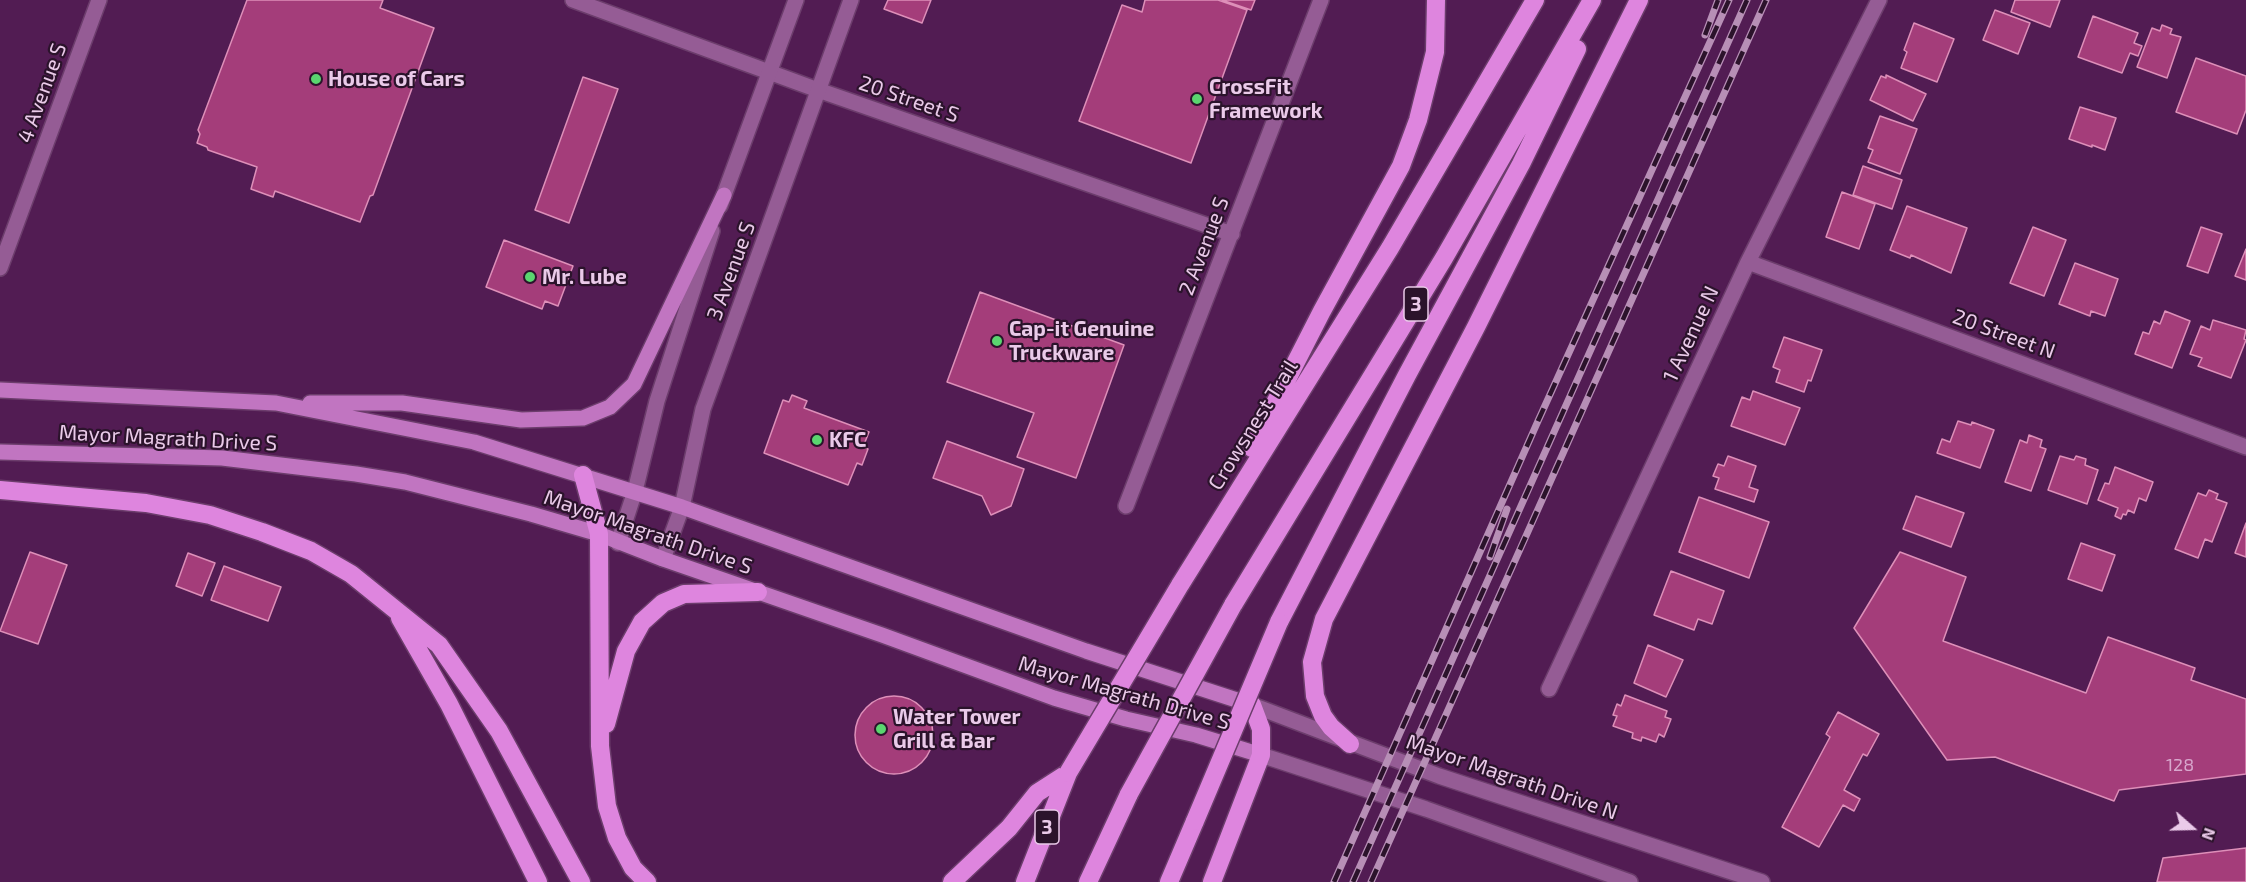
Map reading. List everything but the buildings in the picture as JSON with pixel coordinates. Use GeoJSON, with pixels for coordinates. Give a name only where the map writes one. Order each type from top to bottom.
{"type":"FeatureCollection","features":[{"type":"Feature","properties":{"kind":"highway"},"geometry":{"type":"LineString","coordinates":[[1200,551],[1322,311],[1401,166],[1418,120],[1435,52],[1436,0]]}},
{"type":"Feature","properties":{"kind":"highway","name":"Crowsnest Trail"},"geometry":{"type":"LineString","coordinates":[[1025,882],[1068,773],[1200,551],[1390,248],[1535,0]]}},
{"type":"Feature","properties":{"kind":"highway","name":"3"},"geometry":{"type":"LineString","coordinates":[[1088,882],[1129,794],[1233,605],[1444,258],[1592,0]]}},
{"type":"Feature","properties":{"kind":"highway"},"geometry":{"type":"LineString","coordinates":[[1169,882],[1279,622],[1407,375],[1521,164],[1601,0]]}},
{"type":"Feature","properties":{"kind":"highway"},"geometry":{"type":"LineString","coordinates":[[1350,744],[1331,727],[1323,716],[1315,696],[1312,662],[1324,619],[1450,378],[1639,0]]}},
{"type":"Feature","properties":{"kind":"highway"},"geometry":{"type":"LineString","coordinates":[[583,475],[599,534],[600,746],[607,806],[617,838],[633,868],[647,882]]}},
{"type":"Feature","properties":{"kind":"highway"},"geometry":{"type":"LineString","coordinates":[[0,490],[146,503],[210,515],[311,551],[351,574],[440,645],[499,731],[582,882]]}},
{"type":"Feature","properties":{"kind":"highway"},"geometry":{"type":"LineString","coordinates":[[600,746],[626,651],[642,622],[663,603],[684,594],[758,592]]}},
{"type":"Feature","properties":{"kind":"highway"},"geometry":{"type":"LineString","coordinates":[[394,609],[449,704],[538,882]]}},
{"type":"Feature","properties":{"kind":"highway"},"geometry":{"type":"LineString","coordinates":[[1212,882],[1261,755],[1261,729],[1252,705]]}},
{"type":"Feature","properties":{"kind":"highway"},"geometry":{"type":"LineString","coordinates":[[952,882],[1009,828],[1036,793],[1068,773]]}},
{"type":"Feature","properties":{"kind":"main road"},"geometry":{"type":"LineString","coordinates":[[276,403],[402,403],[521,420],[583,418],[610,407],[634,384],[724,195]]}},
{"type":"Feature","properties":{"kind":"main road","name":"Mayor Magrath Drive S"},"geometry":{"type":"LineString","coordinates":[[0,390],[276,403],[474,442],[635,491],[1086,651],[1252,705]]}},
{"type":"Feature","properties":{"kind":"main road","name":"Mayor Magrath Drive S"},"geometry":{"type":"LineString","coordinates":[[0,452],[222,458],[356,474],[415,484],[599,534],[618,543],[1054,698],[1126,719],[1196,735],[1261,755]]}},
{"type":"Feature","properties":{"kind":"street","name":"4 Avenue S"},"geometry":{"type":"LineString","coordinates":[[0,268],[99,0]]}},
{"type":"Feature","properties":{"kind":"street","name":"20 Street S"},"geometry":{"type":"LineString","coordinates":[[573,0],[818,90],[1232,234]]}},
{"type":"Feature","properties":{"kind":"street","name":"3 Avenue S"},"geometry":{"type":"LineString","coordinates":[[618,543],[635,491],[657,401],[724,195],[796,0]]}},
{"type":"Feature","properties":{"kind":"street","name":"3 Avenue S"},"geometry":{"type":"LineString","coordinates":[[663,559],[682,507],[703,409],[851,0]]}},
{"type":"Feature","properties":{"kind":"street","name":"2 Avenue S"},"geometry":{"type":"LineString","coordinates":[[1126,506],[1321,0]]}},
{"type":"Feature","properties":{"kind":"street","name":"1 Avenue N"},"geometry":{"type":"LineString","coordinates":[[1549,689],[1748,262],[1879,0]]}},
{"type":"Feature","properties":{"kind":"street","name":"20 Street N"},"geometry":{"type":"LineString","coordinates":[[1748,262],[2246,447]]}},
{"type":"Feature","properties":{"kind":"street","name":"Mayor Magrath Drive N"},"geometry":{"type":"LineString","coordinates":[[1252,705],[1350,744],[1476,788],[1761,882]]}},
{"type":"Feature","properties":{"kind":"street"},"geometry":{"type":"LineString","coordinates":[[1261,755],[1426,809],[1630,882]]}},
{"type":"Feature","properties":{"kind":"railway"},"geometry":{"type":"LineString","coordinates":[[1705,35],[1718,0]]}},
{"type":"Feature","properties":{"kind":"railway"},"geometry":{"type":"LineString","coordinates":[[1334,882],[1538,421],[1729,0]]}},
{"type":"Feature","properties":{"kind":"railway"},"geometry":{"type":"LineString","coordinates":[[1353,882],[1747,0]]}},
{"type":"Feature","properties":{"kind":"railway"},"geometry":{"type":"LineString","coordinates":[[1371,882],[1766,0]]}},
{"type":"Feature","properties":{"kind":"railway"},"geometry":{"type":"LineString","coordinates":[[1490,557],[1507,509]]}},
{"type":"Feature","properties":{"kind":"place","name":"House of Cars"},"geometry":{"type":"Point","coordinates":[316,79]}},
{"type":"Feature","properties":{"kind":"place","name":"CrossFit Framework"},"geometry":{"type":"Point","coordinates":[1197,99]}},
{"type":"Feature","properties":{"kind":"place","name":"Mr. Lube"},"geometry":{"type":"Point","coordinates":[530,277]}},
{"type":"Feature","properties":{"kind":"place","name":"Cap-it Genuine Truckware"},"geometry":{"type":"Point","coordinates":[997,341]}},
{"type":"Feature","properties":{"kind":"place","name":"KFC"},"geometry":{"type":"Point","coordinates":[817,440]}},
{"type":"Feature","properties":{"kind":"place","name":"Water Tower Grill & Bar"},"geometry":{"type":"Point","coordinates":[881,729]}}]}
